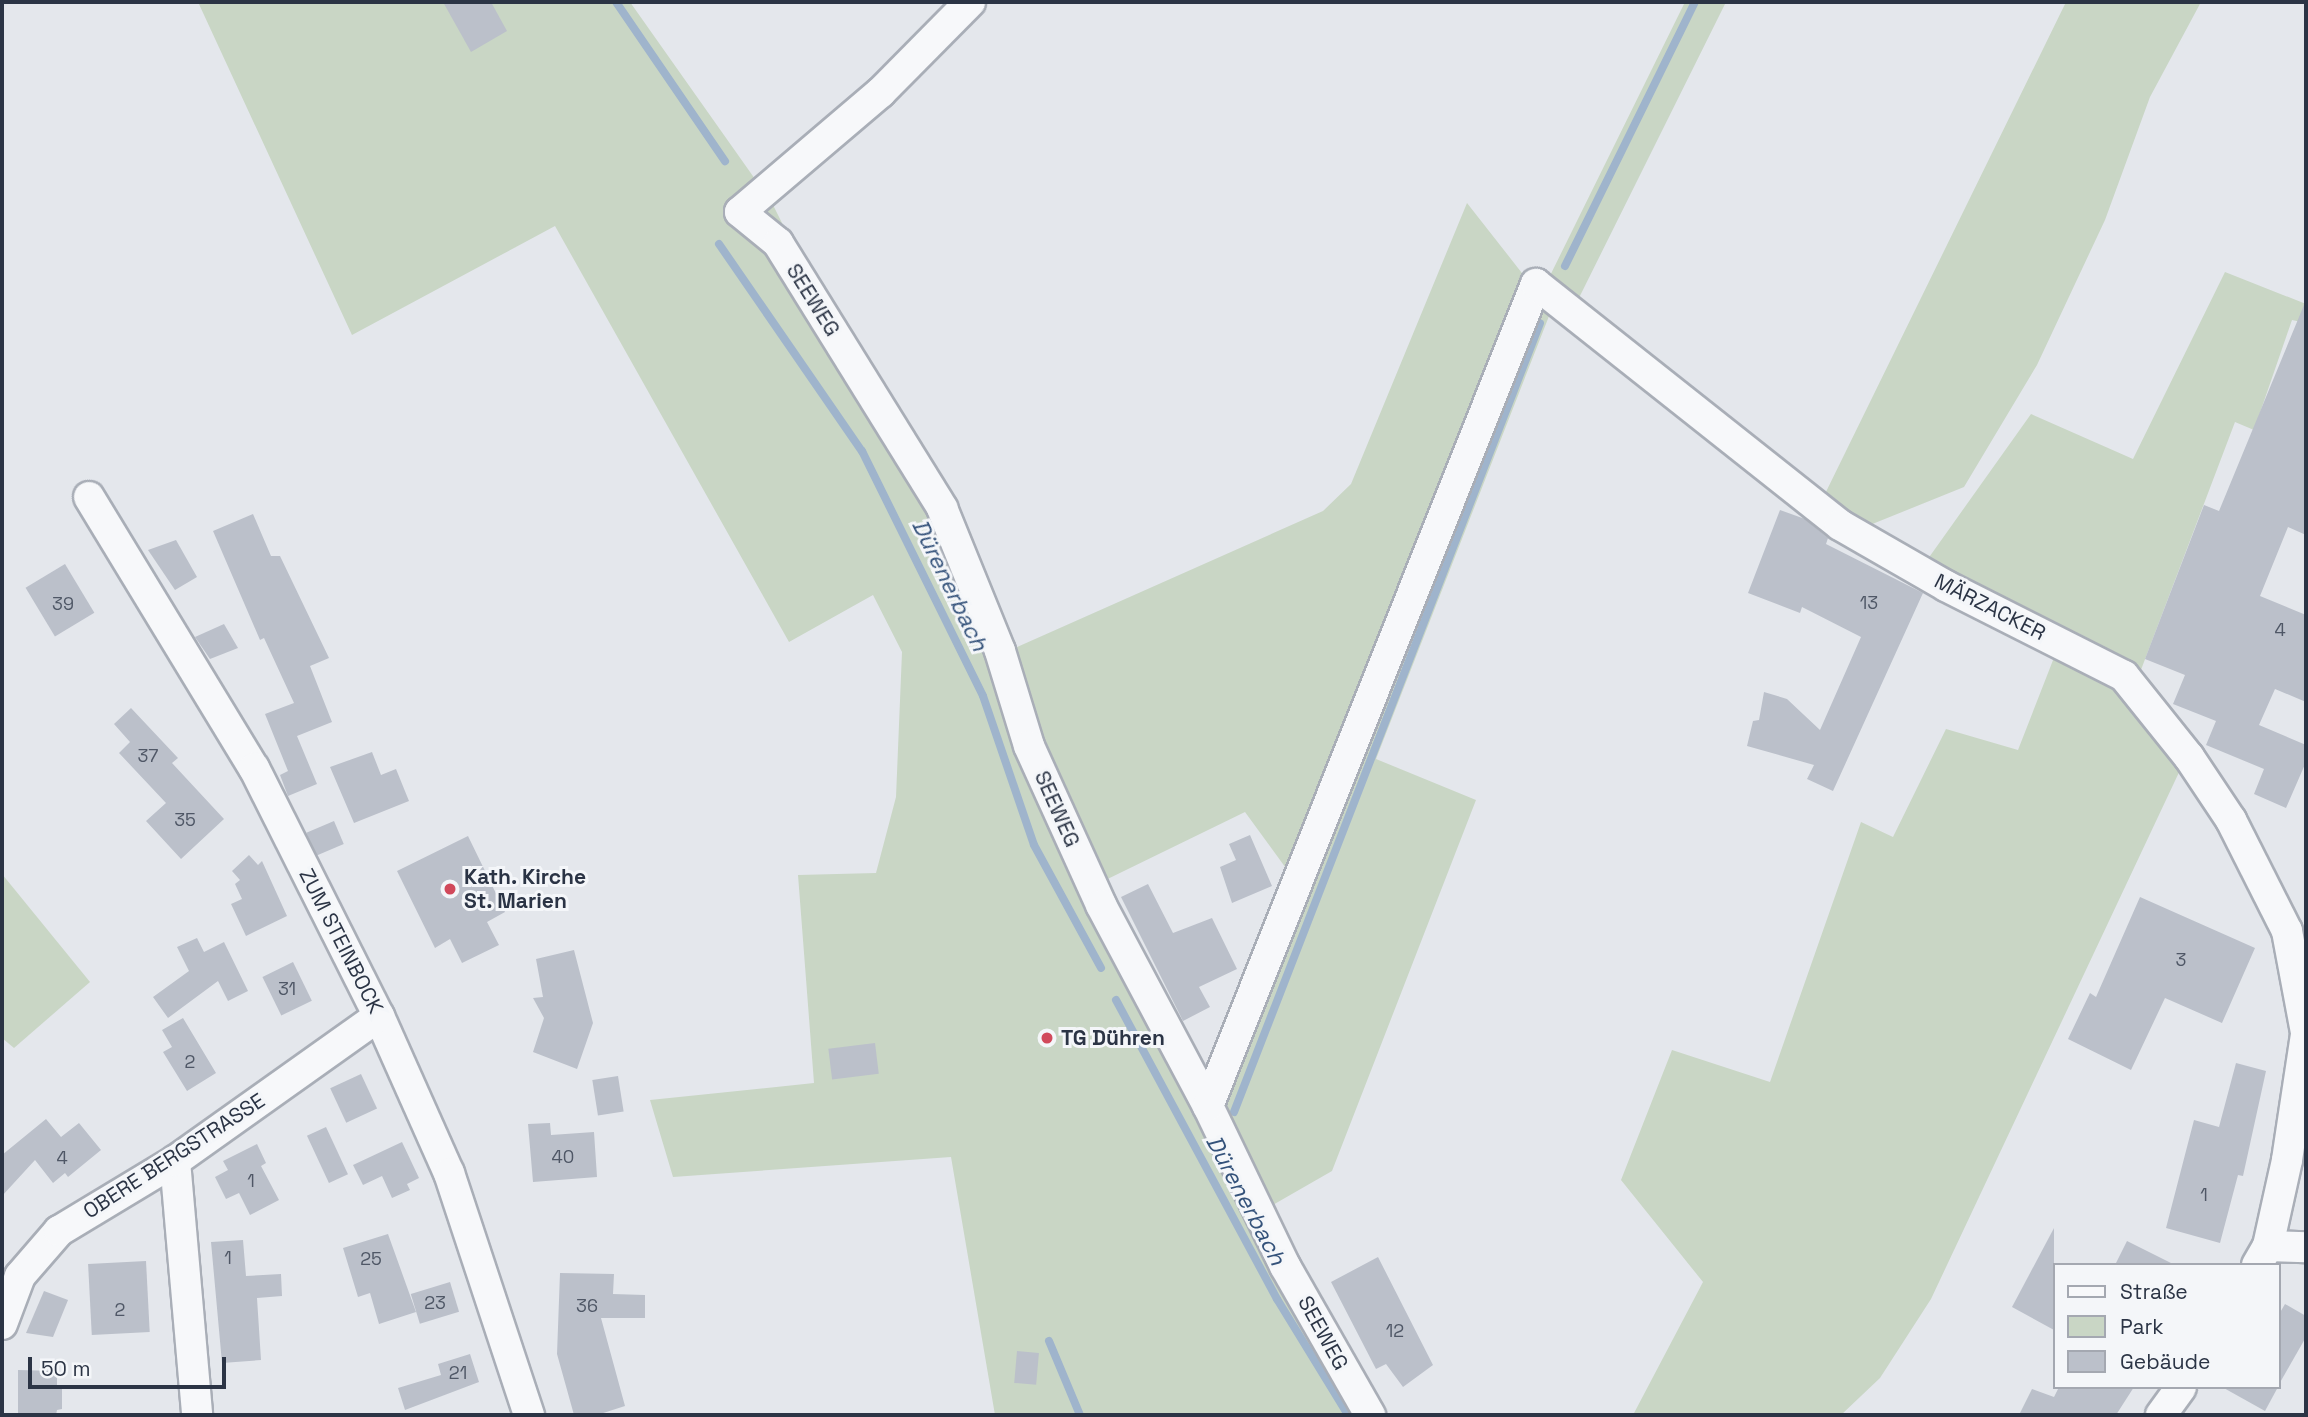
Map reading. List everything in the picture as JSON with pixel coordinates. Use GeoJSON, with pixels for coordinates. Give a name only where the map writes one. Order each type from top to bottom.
{"type":"FeatureCollection","features":[{"type":"Feature","properties":{"kind":"street","name":"SEEWEG"},"geometry":{"type":"LineString","coordinates":[[970,2],[881,92],[740,212],[779,243],[942,508],[1000,651],[1030,747],[1101,905],[1208,1106],[1285,1266],[1370,1415]]}},
{"type":"Feature","properties":{"kind":"street","name":"MÄRZACKER"},"geometry":{"type":"LineString","coordinates":[[1208,1106],[1536,284],[1839,525],[1945,586],[2124,676],[2189,757],[2231,820],[2287,931],[2306,1033],[2287,1160],[2263,1256]]}},
{"type":"Feature","properties":{"kind":"street","name":"ZUM STEINBOCK"},"geometry":{"type":"LineString","coordinates":[[89,498],[254,768],[379,1016],[449,1173],[529,1415]]}},
{"type":"Feature","properties":{"kind":"street","name":"OBERE BERGSTRASSE"},"geometry":{"type":"LineString","coordinates":[[2,1324],[20,1276],[59,1231],[175,1161],[379,1016]]}},
{"type":"Feature","properties":{"kind":"street"},"geometry":{"type":"LineString","coordinates":[[175,1161],[197,1415]]}},
{"type":"Feature","properties":{"kind":"street"},"geometry":{"type":"LineString","coordinates":[[2263,1256],[2306,1247]]}},
{"type":"Feature","properties":{"kind":"street"},"geometry":{"type":"LineString","coordinates":[[2161,1415],[2180,1389]]}},
{"type":"Feature","properties":{"kind":"green space"},"geometry":{"type":"Polygon","coordinates":[[[198,2],[630,2],[772,203],[932,523],[988,660],[1323,511],[1351,484],[1467,203],[1540,296],[1685,2],[1726,2],[1567,322],[1551,311],[1376,759],[1476,800],[1332,1171],[1271,1206],[1370,1415],[995,1415],[951,1157],[673,1177],[650,1100],[814,1083],[798,875],[876,873],[896,797],[902,652],[873,595],[789,642],[555,226],[352,335],[198,2]],[[1245,812],[1085,890],[1197,1106],[1304,893],[1245,812]]]}},
{"type":"Feature","properties":{"kind":"green space"},"geometry":{"type":"Polygon","coordinates":[[[2066,2],[2201,2],[2150,97],[2105,220],[2037,365],[1964,487],[1860,529],[1822,500],[2066,2]]]}},
{"type":"Feature","properties":{"kind":"green space"},"geometry":{"type":"Polygon","coordinates":[[[2225,272],[2306,304],[2306,323],[2292,320],[2254,430],[2235,422],[2136,683],[2190,749],[1931,1299],[1880,1378],[1841,1415],[1633,1415],[1703,1282],[1621,1180],[1672,1050],[1770,1082],[1861,822],[1893,837],[1946,729],[2018,750],[2064,632],[1925,563],[2031,414],[2133,459],[2225,272]]]}},
{"type":"Feature","properties":{"kind":"green space"},"geometry":{"type":"Polygon","coordinates":[[[2,874],[90,982],[14,1048],[2,1038],[2,874]]]}},
{"type":"Feature","properties":{"kind":"building"},"geometry":{"type":"Polygon","coordinates":[[[443,2],[491,2],[507,31],[471,52],[443,2]]]}},
{"type":"Feature","properties":{"kind":"building"},"geometry":{"type":"Polygon","coordinates":[[[2306,300],[2306,535],[2288,527],[2260,596],[2306,615],[2306,702],[2275,689],[2259,725],[2306,745],[2306,762],[2286,808],[2254,794],[2264,769],[2206,745],[2216,721],[2173,704],[2185,675],[2145,659],[2204,505],[2219,511],[2306,300]]]}},
{"type":"Feature","properties":{"kind":"building"},"geometry":{"type":"Polygon","coordinates":[[[1780,510],[1805,519],[1828,538],[1826,544],[1923,593],[1833,791],[1807,779],[1814,765],[1747,746],[1753,721],[1759,720],[1764,692],[1787,699],[1820,730],[1861,637],[1802,607],[1800,613],[1748,593],[1780,510]]]}},
{"type":"Feature","properties":{"kind":"building"},"geometry":{"type":"Polygon","coordinates":[[[253,514],[271,556],[280,556],[329,658],[310,666],[332,722],[297,736],[317,784],[288,796],[280,775],[288,771],[265,714],[294,703],[264,638],[260,640],[213,531],[253,514]]]}},
{"type":"Feature","properties":{"kind":"building"},"geometry":{"type":"Polygon","coordinates":[[[176,540],[197,577],[175,590],[148,550],[176,540]]]}},
{"type":"Feature","properties":{"kind":"building"},"geometry":{"type":"Polygon","coordinates":[[[65,564],[94,613],[55,637],[26,588],[65,564]]]}},
{"type":"Feature","properties":{"kind":"building"},"geometry":{"type":"Polygon","coordinates":[[[224,624],[238,648],[210,659],[195,637],[224,624]]]}},
{"type":"Feature","properties":{"kind":"building"},"geometry":{"type":"Polygon","coordinates":[[[131,708],[178,758],[172,763],[224,819],[181,859],[146,821],[166,803],[119,753],[130,742],[114,724],[131,708]]]}},
{"type":"Feature","properties":{"kind":"building"},"geometry":{"type":"Polygon","coordinates":[[[372,752],[381,775],[396,769],[409,801],[354,823],[330,767],[372,752]]]}},
{"type":"Feature","properties":{"kind":"building"},"geometry":{"type":"Polygon","coordinates":[[[334,821],[344,844],[316,856],[306,833],[334,821]]]}},
{"type":"Feature","properties":{"kind":"building"},"geometry":{"type":"Polygon","coordinates":[[[1250,835],[1272,886],[1232,903],[1220,867],[1236,860],[1229,844],[1250,835]]]}},
{"type":"Feature","properties":{"kind":"building","name":"Kath. Kirche St. Marien"},"geometry":{"type":"Polygon","coordinates":[[[468,836],[505,912],[487,922],[499,945],[462,963],[450,939],[435,948],[397,871],[468,836]]]}},
{"type":"Feature","properties":{"kind":"building"},"geometry":{"type":"Polygon","coordinates":[[[249,855],[258,865],[262,861],[287,916],[246,936],[231,904],[242,899],[235,884],[240,880],[232,871],[249,855]]]}},
{"type":"Feature","properties":{"kind":"building"},"geometry":{"type":"Polygon","coordinates":[[[1148,884],[1173,933],[1212,918],[1237,969],[1199,987],[1210,1007],[1183,1021],[1121,897],[1148,884]]]}},
{"type":"Feature","properties":{"kind":"building"},"geometry":{"type":"Polygon","coordinates":[[[2140,897],[2255,948],[2222,1023],[2165,998],[2131,1070],[2068,1039],[2090,993],[2096,997],[2140,897]]]}},
{"type":"Feature","properties":{"kind":"building"},"geometry":{"type":"Polygon","coordinates":[[[197,938],[204,952],[224,942],[248,991],[228,1001],[218,981],[168,1018],[153,997],[189,971],[177,947],[197,938]]]}},
{"type":"Feature","properties":{"kind":"building"},"geometry":{"type":"Polygon","coordinates":[[[574,950],[593,1023],[577,1069],[533,1052],[544,1018],[533,998],[543,997],[536,959],[574,950]]]}},
{"type":"Feature","properties":{"kind":"building"},"geometry":{"type":"Polygon","coordinates":[[[293,962],[312,1001],[281,1016],[262,977],[293,962]]]}},
{"type":"Feature","properties":{"kind":"building"},"geometry":{"type":"Polygon","coordinates":[[[183,1018],[216,1073],[187,1091],[163,1052],[172,1047],[162,1030],[183,1018]]]}},
{"type":"Feature","properties":{"kind":"building"},"geometry":{"type":"Polygon","coordinates":[[[875,1043],[879,1074],[832,1079],[828,1049],[875,1043]]]}},
{"type":"Feature","properties":{"kind":"building"},"geometry":{"type":"Polygon","coordinates":[[[2236,1063],[2266,1071],[2243,1176],[2238,1175],[2220,1243],[2166,1228],[2194,1120],[2219,1127],[2236,1063]]]}},
{"type":"Feature","properties":{"kind":"building"},"geometry":{"type":"Polygon","coordinates":[[[361,1074],[377,1108],[346,1123],[330,1088],[361,1074]]]}},
{"type":"Feature","properties":{"kind":"building"},"geometry":{"type":"Polygon","coordinates":[[[618,1076],[624,1112],[598,1116],[592,1080],[618,1076]]]}},
{"type":"Feature","properties":{"kind":"building"},"geometry":{"type":"Polygon","coordinates":[[[46,1119],[61,1137],[79,1123],[101,1150],[68,1177],[65,1173],[53,1183],[35,1160],[2,1196],[2,1155],[46,1119]]]}},
{"type":"Feature","properties":{"kind":"building"},"geometry":{"type":"Polygon","coordinates":[[[550,1123],[551,1135],[594,1132],[597,1177],[533,1182],[528,1124],[550,1123]]]}},
{"type":"Feature","properties":{"kind":"building"},"geometry":{"type":"Polygon","coordinates":[[[326,1127],[348,1174],[329,1183],[307,1136],[326,1127]]]}},
{"type":"Feature","properties":{"kind":"building"},"geometry":{"type":"Polygon","coordinates":[[[402,1142],[419,1178],[407,1184],[410,1190],[392,1198],[382,1176],[363,1185],[353,1165],[402,1142]]]}},
{"type":"Feature","properties":{"kind":"building"},"geometry":{"type":"Polygon","coordinates":[[[257,1144],[266,1163],[261,1166],[279,1200],[250,1215],[239,1193],[226,1199],[215,1177],[228,1170],[223,1161],[257,1144]]]}},
{"type":"Feature","properties":{"kind":"building"},"geometry":{"type":"Polygon","coordinates":[[[2054,1228],[2052,1329],[2012,1307],[2054,1228]]]}},
{"type":"Feature","properties":{"kind":"building"},"geometry":{"type":"Polygon","coordinates":[[[388,1234],[416,1312],[379,1324],[370,1293],[358,1297],[343,1248],[388,1234]]]}},
{"type":"Feature","properties":{"kind":"building"},"geometry":{"type":"Polygon","coordinates":[[[243,1240],[246,1276],[281,1274],[282,1296],[257,1298],[261,1360],[222,1363],[211,1242],[243,1240]]]}},
{"type":"Feature","properties":{"kind":"building"},"geometry":{"type":"Polygon","coordinates":[[[2127,1241],[2171,1263],[2116,1263],[2127,1241]]]}},
{"type":"Feature","properties":{"kind":"building"},"geometry":{"type":"Polygon","coordinates":[[[1378,1257],[1433,1365],[1403,1387],[1386,1364],[1376,1369],[1331,1282],[1378,1257]]]}},
{"type":"Feature","properties":{"kind":"building"},"geometry":{"type":"Polygon","coordinates":[[[146,1261],[150,1332],[92,1335],[88,1264],[146,1261]]]}},
{"type":"Feature","properties":{"kind":"building"},"geometry":{"type":"Polygon","coordinates":[[[560,1273],[614,1274],[613,1294],[645,1295],[645,1318],[601,1318],[625,1406],[597,1415],[574,1415],[557,1354],[560,1273]]]}},
{"type":"Feature","properties":{"kind":"building"},"geometry":{"type":"Polygon","coordinates":[[[450,1282],[459,1312],[420,1324],[411,1294],[450,1282]]]}},
{"type":"Feature","properties":{"kind":"building"},"geometry":{"type":"Polygon","coordinates":[[[44,1291],[68,1300],[53,1337],[26,1333],[44,1291]]]}},
{"type":"Feature","properties":{"kind":"building"},"geometry":{"type":"Polygon","coordinates":[[[2285,1304],[2306,1316],[2306,1337],[2280,1382],[2280,1313],[2285,1304]]]}},
{"type":"Feature","properties":{"kind":"building"},"geometry":{"type":"Polygon","coordinates":[[[1017,1351],[1039,1353],[1036,1385],[1014,1383],[1017,1351]]]}},
{"type":"Feature","properties":{"kind":"building"},"geometry":{"type":"Polygon","coordinates":[[[470,1354],[479,1382],[405,1410],[398,1388],[441,1375],[438,1364],[470,1354]]]}},
{"type":"Feature","properties":{"kind":"building"},"geometry":{"type":"Polygon","coordinates":[[[18,1370],[57,1371],[57,1388],[62,1388],[62,1409],[57,1410],[56,1415],[18,1415],[18,1370]]]}},
{"type":"Feature","properties":{"kind":"building"},"geometry":{"type":"Polygon","coordinates":[[[2032,1389],[2054,1397],[2058,1389],[2133,1389],[2116,1415],[2019,1415],[2032,1389]]]}},
{"type":"Feature","properties":{"kind":"building"},"geometry":{"type":"Polygon","coordinates":[[[2226,1389],[2277,1389],[2265,1411],[2226,1389]]]}},
{"type":"Feature","properties":{"kind":"waterway","name":"Dürenerbach"},"geometry":{"type":"LineString","coordinates":[[616,2],[725,161]]}},
{"type":"Feature","properties":{"kind":"waterway"},"geometry":{"type":"LineString","coordinates":[[1565,266],[1695,2]]}},
{"type":"Feature","properties":{"kind":"waterway","name":"Dürenerbach"},"geometry":{"type":"LineString","coordinates":[[719,244],[862,451],[983,696],[1034,845],[1101,968]]}},
{"type":"Feature","properties":{"kind":"waterway"},"geometry":{"type":"LineString","coordinates":[[1234,1112],[1540,323]]}},
{"type":"Feature","properties":{"kind":"waterway","name":"Dürenerbach"},"geometry":{"type":"LineString","coordinates":[[1116,1000],[1277,1299],[1348,1415]]}},
{"type":"Feature","properties":{"kind":"waterway","name":"Dürenerbach"},"geometry":{"type":"LineString","coordinates":[[1049,1341],[1080,1415]]}},
{"type":"Feature","properties":{"kind":"place","name":"Kath. Kirche St. Marien"},"geometry":{"type":"Point","coordinates":[450,889]}},
{"type":"Feature","properties":{"kind":"place","name":"TG Dühren"},"geometry":{"type":"Point","coordinates":[1047,1038]}}]}
